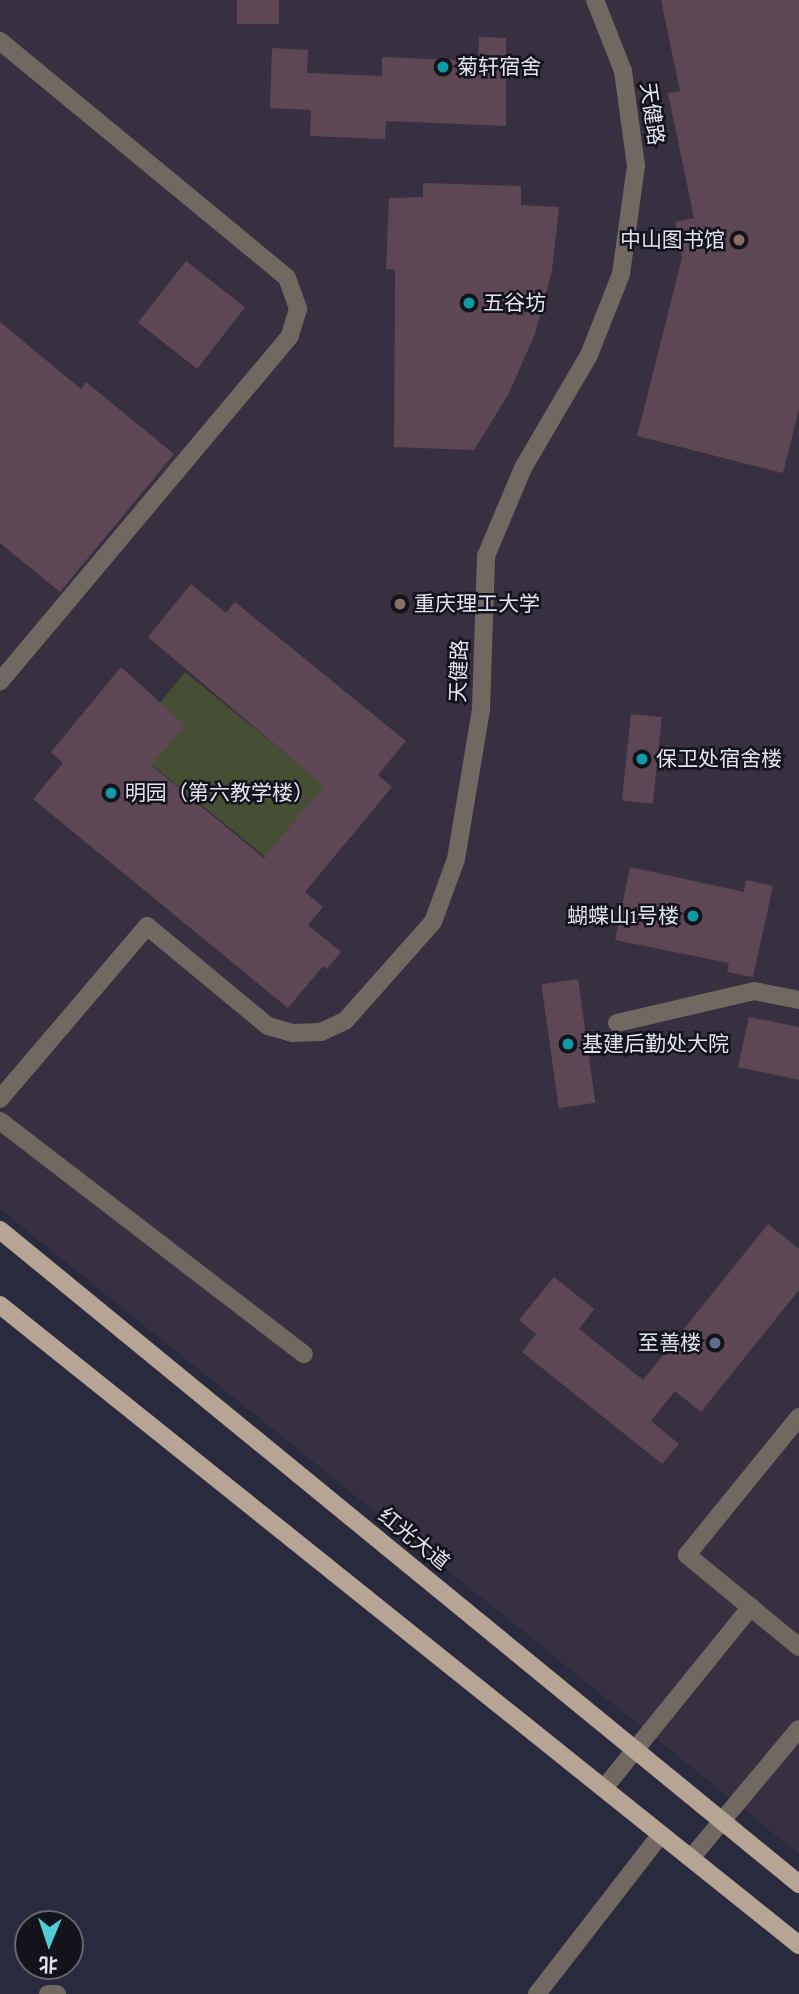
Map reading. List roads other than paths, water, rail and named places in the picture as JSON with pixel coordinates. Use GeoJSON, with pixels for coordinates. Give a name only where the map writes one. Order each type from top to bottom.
{"type":"FeatureCollection","features":[{"type":"Feature","properties":{"kind":"main road","name":"红光大道"},"geometry":{"type":"LineString","coordinates":[[0,1230],[799,1884]]}},
{"type":"Feature","properties":{"kind":"main road"},"geometry":{"type":"LineString","coordinates":[[0,1305],[799,1945]]}},
{"type":"Feature","properties":{"kind":"street","name":"天健路"},"geometry":{"type":"LineString","coordinates":[[0,1099],[147,926],[268,1026],[293,1033],[321,1032],[345,1021],[433,922],[456,859],[481,709],[486,556],[523,468],[589,355],[621,274],[636,166],[623,71],[595,0]]}},
{"type":"Feature","properties":{"kind":"street"},"geometry":{"type":"LineString","coordinates":[[0,41],[287,278],[298,309],[290,336],[0,682]]}},
{"type":"Feature","properties":{"kind":"street"},"geometry":{"type":"LineString","coordinates":[[617,1023],[754,991],[799,1000]]}},
{"type":"Feature","properties":{"kind":"street"},"geometry":{"type":"LineString","coordinates":[[0,1121],[304,1354]]}},
{"type":"Feature","properties":{"kind":"street"},"geometry":{"type":"LineString","coordinates":[[799,1417],[687,1555],[799,1647]]}},
{"type":"Feature","properties":{"kind":"street"},"geometry":{"type":"LineString","coordinates":[[605,1787],[751,1607]]}},
{"type":"Feature","properties":{"kind":"street"},"geometry":{"type":"LineString","coordinates":[[691,1858],[799,1729]]}},
{"type":"Feature","properties":{"kind":"street"},"geometry":{"type":"LineString","coordinates":[[537,1994],[661,1834]]}},
{"type":"Feature","properties":{"kind":"street"},"geometry":{"type":"LineString","coordinates":[[48,1994],[57,1994]]}},
{"type":"Feature","properties":{"kind":"place","name":"菊轩宿舍"},"geometry":{"type":"Point","coordinates":[443,67]}},
{"type":"Feature","properties":{"kind":"place","name":"中山图书馆"},"geometry":{"type":"Point","coordinates":[739,240]}},
{"type":"Feature","properties":{"kind":"place","name":"五谷坊"},"geometry":{"type":"Point","coordinates":[469,303]}},
{"type":"Feature","properties":{"kind":"place","name":"重庆理工大学"},"geometry":{"type":"Point","coordinates":[400,604]}},
{"type":"Feature","properties":{"kind":"place","name":"保卫处宿舍楼"},"geometry":{"type":"Point","coordinates":[642,759]}},
{"type":"Feature","properties":{"kind":"place","name":"明园（第六教学楼）"},"geometry":{"type":"Point","coordinates":[111,793]}},
{"type":"Feature","properties":{"kind":"place","name":"蝴蝶山1号楼"},"geometry":{"type":"Point","coordinates":[693,916]}},
{"type":"Feature","properties":{"kind":"place","name":"基建后勤处大院"},"geometry":{"type":"Point","coordinates":[568,1044]}},
{"type":"Feature","properties":{"kind":"place","name":"至善楼"},"geometry":{"type":"Point","coordinates":[715,1343]}}]}
